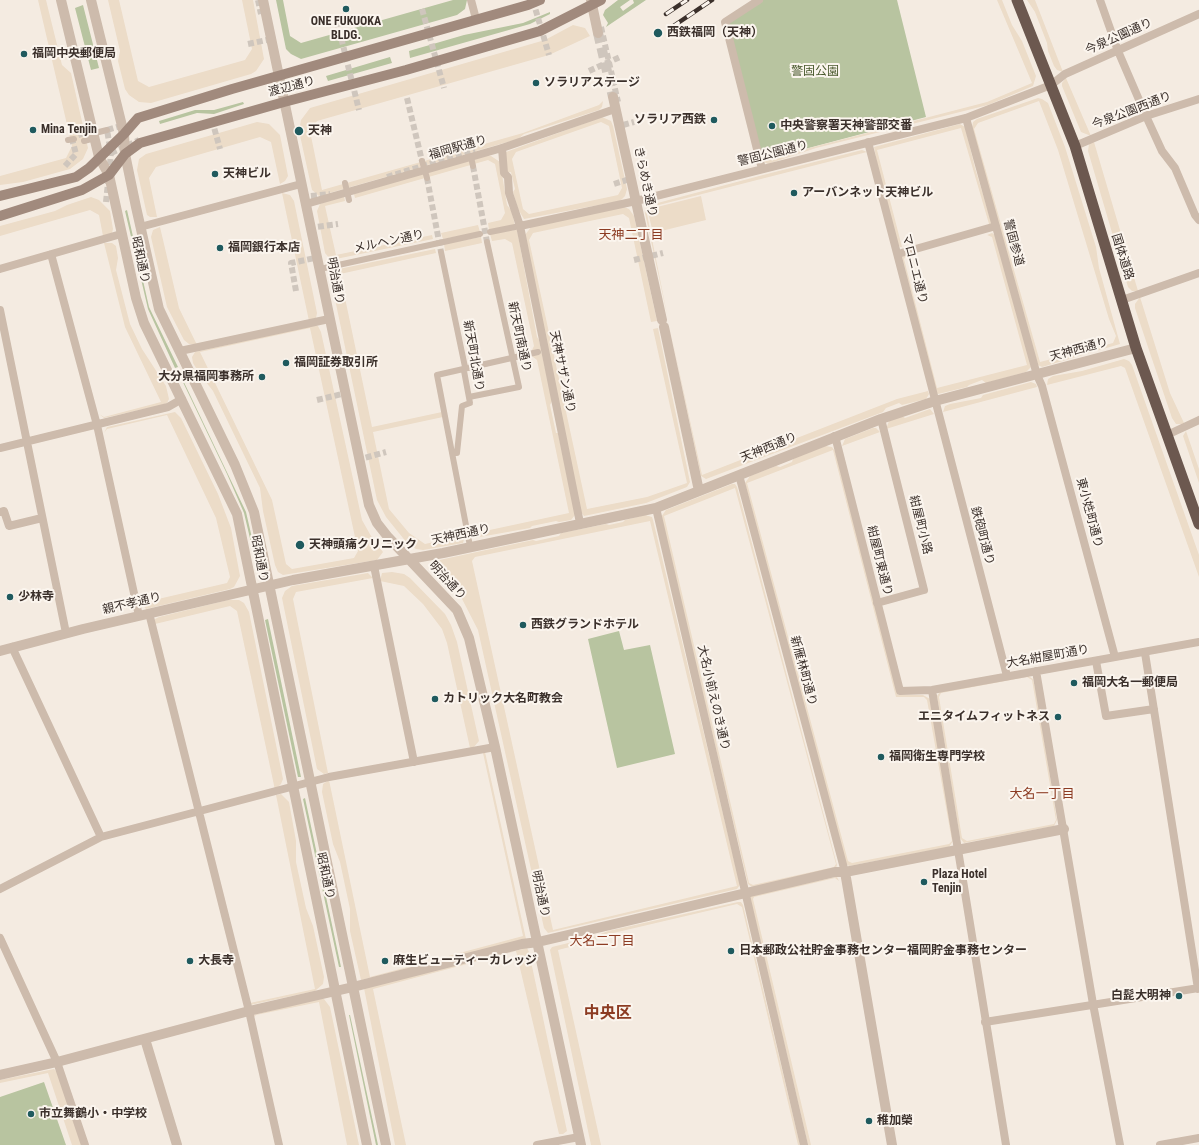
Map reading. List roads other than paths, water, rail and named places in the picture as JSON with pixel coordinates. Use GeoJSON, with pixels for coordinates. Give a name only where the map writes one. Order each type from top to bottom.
{"type":"FeatureCollection","features":[{"type":"Feature","properties":{"kind":"highway","name":"国体道路"},"geometry":{"type":"LineString","coordinates":[[1017,0],[1075,146],[1136,348],[1199,524]]}},
{"type":"Feature","properties":{"kind":"main road","name":"渡辺通り"},"geometry":{"type":"LineString","coordinates":[[0,196],[76,177],[89,168],[138,118],[280,75],[528,5],[540,0]]}},
{"type":"Feature","properties":{"kind":"main road","name":"渡辺通り"},"geometry":{"type":"LineString","coordinates":[[0,216],[82,190],[109,175],[125,154],[140,143],[284,102],[406,70],[540,31],[595,2]]}},
{"type":"Feature","properties":{"kind":"street","name":"昭和通り"},"geometry":{"type":"LineString","coordinates":[[61,0],[99,157],[109,175],[132,284],[144,323],[237,514],[292,787],[367,1145]]}},
{"type":"Feature","properties":{"kind":"street","name":"昭和通り"},"geometry":{"type":"LineString","coordinates":[[92,0],[124,134],[125,154],[159,308],[235,465],[254,512],[386,1145]]}},
{"type":"Feature","properties":{"kind":"street","name":"明治通り"},"geometry":{"type":"LineString","coordinates":[[263,0],[280,75],[284,102],[369,505],[377,523],[409,560],[457,610],[469,638],[495,747],[580,1141]]}},
{"type":"Feature","properties":{"kind":"street"},"geometry":{"type":"LineString","coordinates":[[471,0],[476,19]]}},
{"type":"Feature","properties":{"kind":"street"},"geometry":{"type":"LineString","coordinates":[[758,0],[725,22],[762,169]]}},
{"type":"Feature","properties":{"kind":"street"},"geometry":{"type":"LineString","coordinates":[[1100,0],[1118,51],[1146,116],[1162,151],[1175,168],[1195,215],[1199,220]]}},
{"type":"Feature","properties":{"kind":"street"},"geometry":{"type":"LineString","coordinates":[[595,2],[598,33]]}},
{"type":"Feature","properties":{"kind":"street","name":"今泉公園通り"},"geometry":{"type":"LineString","coordinates":[[1051,85],[1065,74],[1199,14]]}},
{"type":"Feature","properties":{"kind":"street","name":"警固公園通り"},"geometry":{"type":"LineString","coordinates":[[520,226],[636,201],[966,118],[1051,85]]}},
{"type":"Feature","properties":{"kind":"street","name":"きらめき通り"},"geometry":{"type":"LineString","coordinates":[[613,97],[699,490]]}},
{"type":"Feature","properties":{"kind":"street","name":"今泉公園西通り"},"geometry":{"type":"LineString","coordinates":[[1075,146],[1146,116],[1199,99]]}},
{"type":"Feature","properties":{"kind":"street","name":"福岡駅通り"},"geometry":{"type":"LineString","coordinates":[[306,204],[502,148],[615,109]]}},
{"type":"Feature","properties":{"kind":"street","name":"警固参道"},"geometry":{"type":"LineString","coordinates":[[966,118],[1037,375]]}},
{"type":"Feature","properties":{"kind":"street"},"geometry":{"type":"LineString","coordinates":[[84,141],[91,139],[89,135],[107,130]]}},
{"type":"Feature","properties":{"kind":"street","name":"マロニエ通り"},"geometry":{"type":"LineString","coordinates":[[868,142],[935,401]]}},
{"type":"Feature","properties":{"kind":"street","name":"天神サザン通り"},"geometry":{"type":"LineString","coordinates":[[502,148],[504,173],[508,177],[509,193],[520,226],[580,523]]}},
{"type":"Feature","properties":{"kind":"street"},"geometry":{"type":"LineString","coordinates":[[471,157],[472,166]]}},
{"type":"Feature","properties":{"kind":"street"},"geometry":{"type":"LineString","coordinates":[[422,161],[427,178]]}},
{"type":"Feature","properties":{"kind":"street"},"geometry":{"type":"LineString","coordinates":[[345,183],[349,200]]}},
{"type":"Feature","properties":{"kind":"street"},"geometry":{"type":"LineString","coordinates":[[140,227],[301,184]]}},
{"type":"Feature","properties":{"kind":"street"},"geometry":{"type":"LineString","coordinates":[[490,232],[520,226]]}},
{"type":"Feature","properties":{"kind":"street"},"geometry":{"type":"LineString","coordinates":[[898,254],[996,226]]}},
{"type":"Feature","properties":{"kind":"street"},"geometry":{"type":"LineString","coordinates":[[0,269],[121,234]]}},
{"type":"Feature","properties":{"kind":"street","name":"メルヘン通り"},"geometry":{"type":"LineString","coordinates":[[320,269],[480,234]]}},
{"type":"Feature","properties":{"kind":"street","name":"新天町南通り"},"geometry":{"type":"LineString","coordinates":[[469,397],[519,387],[487,242]]}},
{"type":"Feature","properties":{"kind":"street","name":"新天町北通り"},"geometry":{"type":"LineString","coordinates":[[441,252],[466,367],[464,371],[470,403],[462,406],[457,453],[452,454]]}},
{"type":"Feature","properties":{"kind":"street"},"geometry":{"type":"LineString","coordinates":[[51,254],[97,425],[144,614],[200,812],[249,1011],[279,1145]]}},
{"type":"Feature","properties":{"kind":"street"},"geometry":{"type":"LineString","coordinates":[[1122,300],[1199,273]]}},
{"type":"Feature","properties":{"kind":"street"},"geometry":{"type":"LineString","coordinates":[[0,310],[3,335],[27,442],[66,633]]}},
{"type":"Feature","properties":{"kind":"street"},"geometry":{"type":"LineString","coordinates":[[180,351],[329,319]]}},
{"type":"Feature","properties":{"kind":"street","name":"天神西通り"},"geometry":{"type":"LineString","coordinates":[[374,566],[656,508],[880,419],[935,401],[1136,348]]}},
{"type":"Feature","properties":{"kind":"street"},"geometry":{"type":"LineString","coordinates":[[470,546],[437,375],[466,367],[538,352]]}},
{"type":"Feature","properties":{"kind":"street","name":"東小姓町通り"},"geometry":{"type":"LineString","coordinates":[[1037,375],[1042,386],[1115,657]]}},
{"type":"Feature","properties":{"kind":"street"},"geometry":{"type":"LineString","coordinates":[[0,448],[168,407],[182,399]]}},
{"type":"Feature","properties":{"kind":"street","name":"鉄砲町通り"},"geometry":{"type":"LineString","coordinates":[[935,401],[1007,676]]}},
{"type":"Feature","properties":{"kind":"street","name":"紺屋町小路"},"geometry":{"type":"LineString","coordinates":[[877,603],[924,590],[880,419]]}},
{"type":"Feature","properties":{"kind":"street"},"geometry":{"type":"LineString","coordinates":[[1167,435],[1199,420]]}},
{"type":"Feature","properties":{"kind":"street","name":"紺屋町東通り"},"geometry":{"type":"LineString","coordinates":[[835,436],[900,691]]}},
{"type":"Feature","properties":{"kind":"street","name":"新雁林町通り"},"geometry":{"type":"LineString","coordinates":[[739,475],[845,872]]}},
{"type":"Feature","properties":{"kind":"street","name":"大名小前えのき通り"},"geometry":{"type":"LineString","coordinates":[[656,508],[746,894],[746,903],[804,1145]]}},
{"type":"Feature","properties":{"kind":"street"},"geometry":{"type":"LineString","coordinates":[[0,512],[4,511],[9,526],[42,518]]}},
{"type":"Feature","properties":{"kind":"street"},"geometry":{"type":"LineString","coordinates":[[374,566],[414,762]]}},
{"type":"Feature","properties":{"kind":"street","name":"親不孝通り"},"geometry":{"type":"LineString","coordinates":[[0,651],[66,633],[270,585],[374,566]]}},
{"type":"Feature","properties":{"kind":"street","name":"大名紺屋町通り"},"geometry":{"type":"LineString","coordinates":[[900,691],[932,690],[1145,653],[1199,642]]}},
{"type":"Feature","properties":{"kind":"street"},"geometry":{"type":"LineString","coordinates":[[12,647],[101,837]]}},
{"type":"Feature","properties":{"kind":"street"},"geometry":{"type":"LineString","coordinates":[[985,1022],[1199,988],[1145,653]]}},
{"type":"Feature","properties":{"kind":"street"},"geometry":{"type":"LineString","coordinates":[[1096,661],[1106,716],[1154,709]]}},
{"type":"Feature","properties":{"kind":"street"},"geometry":{"type":"LineString","coordinates":[[1036,671],[1093,1004],[1120,1145]]}},
{"type":"Feature","properties":{"kind":"street"},"geometry":{"type":"LineString","coordinates":[[932,690],[1006,1145]]}},
{"type":"Feature","properties":{"kind":"street"},"geometry":{"type":"LineString","coordinates":[[0,889],[101,837],[329,777],[495,747]]}},
{"type":"Feature","properties":{"kind":"street"},"geometry":{"type":"LineString","coordinates":[[0,1075],[57,1062],[249,1011],[353,987],[522,944],[538,942],[835,872],[845,872],[1064,829]]}},
{"type":"Feature","properties":{"kind":"street"},"geometry":{"type":"LineString","coordinates":[[845,872],[892,1145]]}},
{"type":"Feature","properties":{"kind":"street"},"geometry":{"type":"LineString","coordinates":[[0,938],[57,1062],[85,1145]]}},
{"type":"Feature","properties":{"kind":"street"},"geometry":{"type":"LineString","coordinates":[[145,1039],[177,1145]]}},
{"type":"Feature","properties":{"kind":"street"},"geometry":{"type":"LineString","coordinates":[[1160,1145],[1199,1138]]}},
{"type":"Feature","properties":{"kind":"street"},"geometry":{"type":"LineString","coordinates":[[537,1145],[580,1141]]}},
{"type":"Feature","properties":{"kind":"tunnel"},"geometry":{"type":"LineString","coordinates":[[258,0],[261,14]]}},
{"type":"Feature","properties":{"kind":"tunnel"},"geometry":{"type":"LineString","coordinates":[[533,1],[549,55]]}},
{"type":"Feature","properties":{"kind":"tunnel"},"geometry":{"type":"LineString","coordinates":[[422,9],[444,88]]}},
{"type":"Feature","properties":{"kind":"tunnel"},"geometry":{"type":"LineString","coordinates":[[337,21],[359,110]]}},
{"type":"Feature","properties":{"kind":"tunnel"},"geometry":{"type":"LineString","coordinates":[[601,27],[618,102]]}},
{"type":"Feature","properties":{"kind":"tunnel"},"geometry":{"type":"LineString","coordinates":[[598,33],[613,97]]}},
{"type":"Feature","properties":{"kind":"tunnel"},"geometry":{"type":"LineString","coordinates":[[248,44],[267,40]]}},
{"type":"Feature","properties":{"kind":"tunnel"},"geometry":{"type":"LineString","coordinates":[[589,71],[620,57]]}},
{"type":"Feature","properties":{"kind":"tunnel"},"geometry":{"type":"LineString","coordinates":[[407,98],[422,161]]}},
{"type":"Feature","properties":{"kind":"tunnel"},"geometry":{"type":"LineString","coordinates":[[212,120],[220,149]]}},
{"type":"Feature","properties":{"kind":"tunnel"},"geometry":{"type":"LineString","coordinates":[[623,125],[634,122]]}},
{"type":"Feature","properties":{"kind":"tunnel"},"geometry":{"type":"LineString","coordinates":[[109,174],[111,153],[107,130],[124,125]]}},
{"type":"Feature","properties":{"kind":"tunnel"},"geometry":{"type":"LineString","coordinates":[[65,166],[76,154],[72,139]]}},
{"type":"Feature","properties":{"kind":"tunnel"},"geometry":{"type":"LineString","coordinates":[[111,153],[139,140]]}},
{"type":"Feature","properties":{"kind":"tunnel"},"geometry":{"type":"LineString","coordinates":[[387,177],[475,150]]}},
{"type":"Feature","properties":{"kind":"tunnel"},"geometry":{"type":"LineString","coordinates":[[473,166],[487,242]]}},
{"type":"Feature","properties":{"kind":"tunnel"},"geometry":{"type":"LineString","coordinates":[[427,178],[441,252]]}},
{"type":"Feature","properties":{"kind":"tunnel"},"geometry":{"type":"LineString","coordinates":[[614,184],[633,178]]}},
{"type":"Feature","properties":{"kind":"tunnel"},"geometry":{"type":"LineString","coordinates":[[106,202],[108,183]]}},
{"type":"Feature","properties":{"kind":"tunnel"},"geometry":{"type":"LineString","coordinates":[[302,197],[330,194]]}},
{"type":"Feature","properties":{"kind":"tunnel"},"geometry":{"type":"LineString","coordinates":[[309,228],[338,224]]}},
{"type":"Feature","properties":{"kind":"tunnel"},"geometry":{"type":"LineString","coordinates":[[634,260],[663,253]]}},
{"type":"Feature","properties":{"kind":"tunnel"},"geometry":{"type":"LineString","coordinates":[[296,291],[291,263],[315,258]]}},
{"type":"Feature","properties":{"kind":"tunnel"},"geometry":{"type":"LineString","coordinates":[[317,400],[342,394]]}},
{"type":"Feature","properties":{"kind":"tunnel"},"geometry":{"type":"LineString","coordinates":[[357,460],[386,452]]}},
{"type":"Feature","properties":{"kind":"railway"},"geometry":{"type":"LineString","coordinates":[[666,14],[687,0]]}},
{"type":"Feature","properties":{"kind":"railway"},"geometry":{"type":"LineString","coordinates":[[672,27],[712,0]]}},
{"type":"Feature","properties":{"kind":"place","name":"ONE FUKUOKA BLDG."},"geometry":{"type":"Point","coordinates":[346,9]}},
{"type":"Feature","properties":{"kind":"place","name":"西鉄福岡（天神）"},"geometry":{"type":"Point","coordinates":[658,33]}},
{"type":"Feature","properties":{"kind":"place","name":"福岡中央郵便局"},"geometry":{"type":"Point","coordinates":[24,54]}},
{"type":"Feature","properties":{"kind":"place","name":"ソラリアステージ"},"geometry":{"type":"Point","coordinates":[536,83]}},
{"type":"Feature","properties":{"kind":"place","name":"ソラリア西鉄"},"geometry":{"type":"Point","coordinates":[714,120]}},
{"type":"Feature","properties":{"kind":"place","name":"中央警察署天神警部交番"},"geometry":{"type":"Point","coordinates":[772,126]}},
{"type":"Feature","properties":{"kind":"place","name":"Mina Tenjin"},"geometry":{"type":"Point","coordinates":[33,130]}},
{"type":"Feature","properties":{"kind":"place","name":"天神"},"geometry":{"type":"Point","coordinates":[299,131]}},
{"type":"Feature","properties":{"kind":"place","name":"天神ビル"},"geometry":{"type":"Point","coordinates":[215,174]}},
{"type":"Feature","properties":{"kind":"place","name":"アーバンネット天神ビル"},"geometry":{"type":"Point","coordinates":[794,193]}},
{"type":"Feature","properties":{"kind":"place","name":"福岡銀行本店"},"geometry":{"type":"Point","coordinates":[220,248]}},
{"type":"Feature","properties":{"kind":"place","name":"福岡証券取引所"},"geometry":{"type":"Point","coordinates":[286,363]}},
{"type":"Feature","properties":{"kind":"place","name":"大分県福岡事務所"},"geometry":{"type":"Point","coordinates":[262,377]}},
{"type":"Feature","properties":{"kind":"place","name":"天神頭痛クリニック"},"geometry":{"type":"Point","coordinates":[300,545]}},
{"type":"Feature","properties":{"kind":"place","name":"少林寺"},"geometry":{"type":"Point","coordinates":[10,597]}},
{"type":"Feature","properties":{"kind":"place","name":"西鉄グランドホテル"},"geometry":{"type":"Point","coordinates":[523,625]}},
{"type":"Feature","properties":{"kind":"place","name":"福岡大名一郵便局"},"geometry":{"type":"Point","coordinates":[1074,683]}},
{"type":"Feature","properties":{"kind":"place","name":"カトリック大名町教会"},"geometry":{"type":"Point","coordinates":[435,699]}},
{"type":"Feature","properties":{"kind":"place","name":"エニタイムフィットネス"},"geometry":{"type":"Point","coordinates":[1058,717]}},
{"type":"Feature","properties":{"kind":"place","name":"福岡衛生専門学校"},"geometry":{"type":"Point","coordinates":[881,757]}},
{"type":"Feature","properties":{"kind":"place","name":"Plaza Hotel Tenjin"},"geometry":{"type":"Point","coordinates":[924,882]}},
{"type":"Feature","properties":{"kind":"place","name":"日本郵政公社貯金事務センター福岡貯金事務センター"},"geometry":{"type":"Point","coordinates":[731,951]}},
{"type":"Feature","properties":{"kind":"place","name":"大長寺"},"geometry":{"type":"Point","coordinates":[190,961]}},
{"type":"Feature","properties":{"kind":"place","name":"麻生ビューティーカレッジ"},"geometry":{"type":"Point","coordinates":[385,961]}},
{"type":"Feature","properties":{"kind":"place","name":"白髭大明神"},"geometry":{"type":"Point","coordinates":[1179,996]}},
{"type":"Feature","properties":{"kind":"place","name":"市立舞鶴小・中学校"},"geometry":{"type":"Point","coordinates":[31,1114]}},
{"type":"Feature","properties":{"kind":"place","name":"稚加榮"},"geometry":{"type":"Point","coordinates":[869,1121]}},
{"type":"Feature","properties":{"kind":"district","name":"天神二丁目"},"geometry":{"type":"Point","coordinates":[631,236]}},
{"type":"Feature","properties":{"kind":"district","name":"大名一丁目"},"geometry":{"type":"Point","coordinates":[1042,795]}},
{"type":"Feature","properties":{"kind":"district","name":"大名二丁目"},"geometry":{"type":"Point","coordinates":[602,942]}},
{"type":"Feature","properties":{"kind":"district","name":"中央区"},"geometry":{"type":"Point","coordinates":[608,1014]}},
{"type":"Feature","properties":{"kind":"park label","name":"警固公園"},"geometry":{"type":"Point","coordinates":[815,72]}}]}
